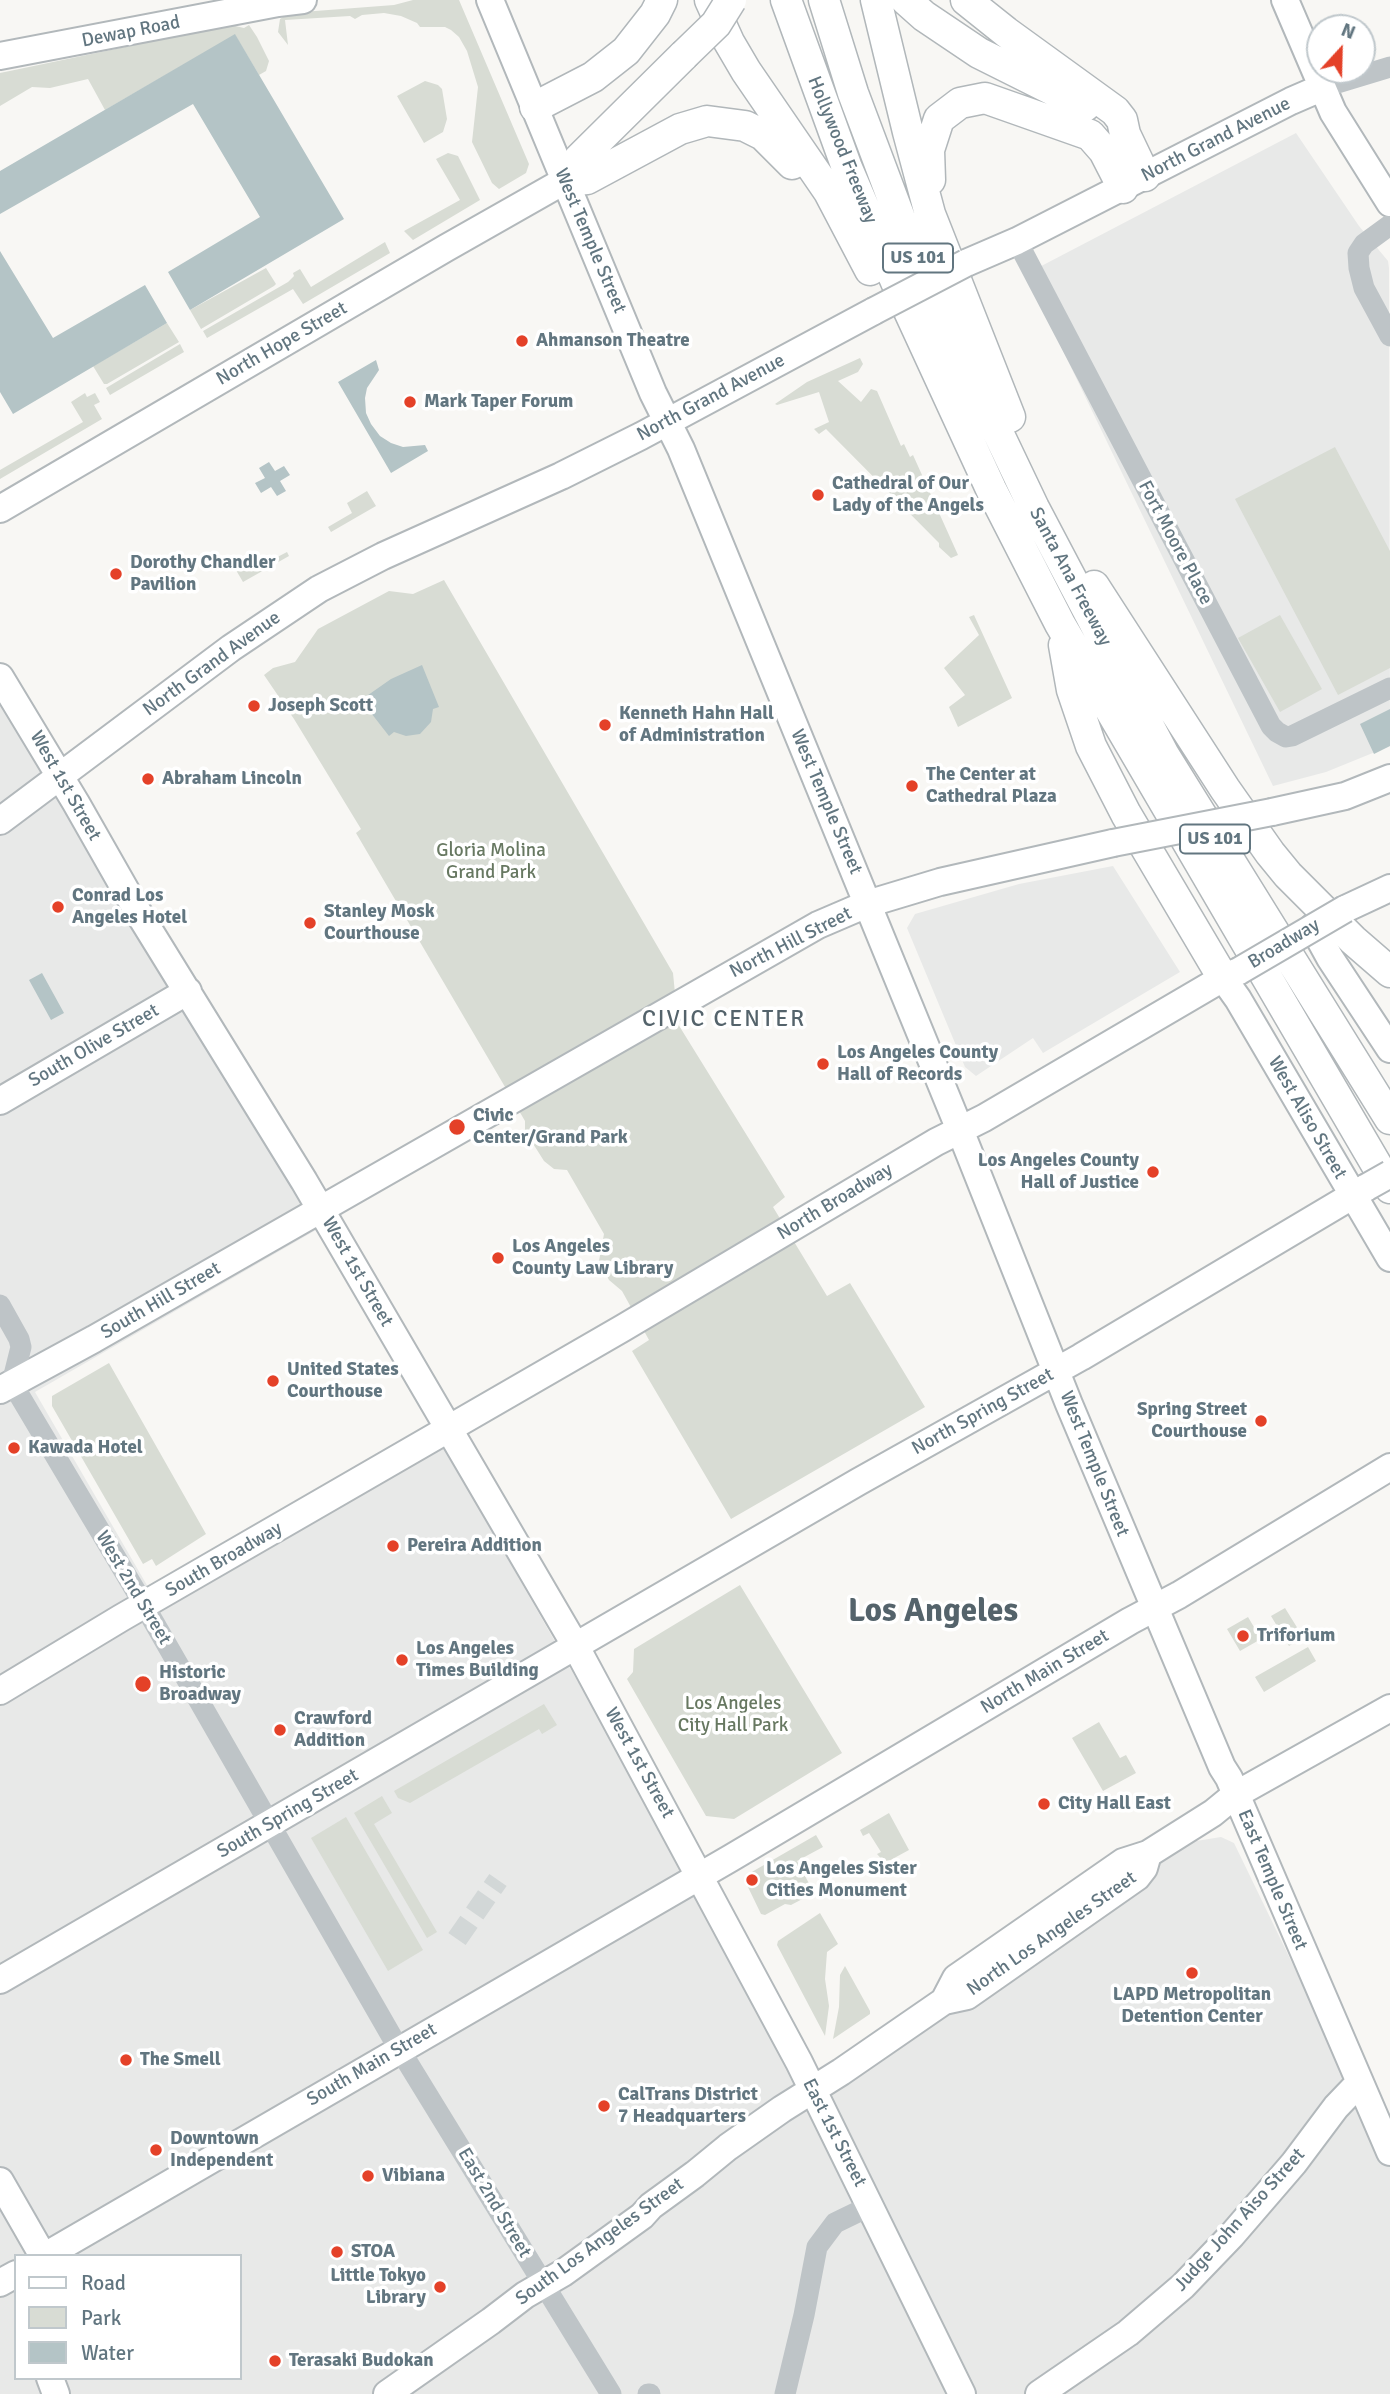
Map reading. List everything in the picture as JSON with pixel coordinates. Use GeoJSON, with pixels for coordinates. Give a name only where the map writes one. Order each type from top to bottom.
{"type":"FeatureCollection","features":[{"type":"Feature","properties":{"kind":"highway"},"geometry":{"type":"LineString","coordinates":[[535,107],[593,77],[626,51],[649,23],[662,0]]}},
{"type":"Feature","properties":{"kind":"highway"},"geometry":{"type":"LineString","coordinates":[[710,0],[746,71],[829,192],[862,251],[948,438],[991,489]]}},
{"type":"Feature","properties":{"kind":"highway"},"geometry":{"type":"LineString","coordinates":[[564,181],[579,159],[716,24],[731,0]]}},
{"type":"Feature","properties":{"kind":"highway","name":"Hollywood Freeway"},"geometry":{"type":"LineString","coordinates":[[786,0],[847,168],[929,356],[991,489]]}},
{"type":"Feature","properties":{"kind":"highway","name":"Santa Ana Freeway"},"geometry":{"type":"LineString","coordinates":[[824,0],[862,117],[900,218],[1034,508],[1164,755],[1390,1119]]}},
{"type":"Feature","properties":{"kind":"highway"},"geometry":{"type":"LineString","coordinates":[[876,0],[930,214],[955,258]]}},
{"type":"Feature","properties":{"kind":"highway"},"geometry":{"type":"LineString","coordinates":[[966,0],[1115,111],[1122,120],[1134,182]]}},
{"type":"Feature","properties":{"kind":"highway"},"geometry":{"type":"LineString","coordinates":[[909,3],[979,53],[1096,112],[1125,134]]}},
{"type":"Feature","properties":{"kind":"highway"},"geometry":{"type":"LineString","coordinates":[[1034,508],[1024,452],[930,186],[929,150],[933,134],[939,119],[960,103],[985,98],[994,100],[1090,135],[1134,182]]}},
{"type":"Feature","properties":{"kind":"highway"},"geometry":{"type":"LineString","coordinates":[[564,181],[587,179],[680,129],[707,121],[745,126],[763,135],[781,152],[862,251]]}},
{"type":"Feature","properties":{"kind":"highway","name":"Santa Ana Freeway"},"geometry":{"type":"LineString","coordinates":[[991,489],[1060,624],[1370,1190]]}},
{"type":"Feature","properties":{"kind":"highway"},"geometry":{"type":"LineString","coordinates":[[1056,550],[1095,587],[1225,789],[1270,853],[1288,875],[1353,940],[1390,972]]}},
{"type":"Feature","properties":{"kind":"highway"},"geometry":{"type":"LineString","coordinates":[[1060,624],[1072,690],[1091,746],[1121,806],[1231,975]]}},
{"type":"Feature","properties":{"kind":"main road","name":"Dewap Road"},"geometry":{"type":"LineString","coordinates":[[0,56],[303,0]]}},
{"type":"Feature","properties":{"kind":"main road","name":"West Temple Street"},"geometry":{"type":"LineString","coordinates":[[491,0],[564,181],[666,422],[681,449],[1154,1607]]}},
{"type":"Feature","properties":{"kind":"main road"},"geometry":{"type":"LineString","coordinates":[[1285,0],[1321,88],[1390,202]]}},
{"type":"Feature","properties":{"kind":"main road","name":"North Grand Avenue"},"geometry":{"type":"LineString","coordinates":[[0,821],[232,648],[319,589],[383,556],[561,476],[666,422],[874,311],[955,258],[1017,241],[1321,88]]}},
{"type":"Feature","properties":{"kind":"main road","name":"North Hope Street"},"geometry":{"type":"LineString","coordinates":[[0,509],[564,181]]}},
{"type":"Feature","properties":{"kind":"main road","name":"West 1st Street"},"geometry":{"type":"LineString","coordinates":[[0,677],[138,912],[320,1208],[575,1645],[700,1875]]}},
{"type":"Feature","properties":{"kind":"main road","name":"North Hill Street"},"geometry":{"type":"LineString","coordinates":[[320,1208],[494,1112],[757,958],[818,925],[867,904],[953,878],[1345,796],[1390,778]]}},
{"type":"Feature","properties":{"kind":"main road","name":"Broadway"},"geometry":{"type":"LineString","coordinates":[[1231,975],[1345,909],[1390,888]]}},
{"type":"Feature","properties":{"kind":"main road"},"geometry":{"type":"LineString","coordinates":[[1313,927],[1390,1049]]}},
{"type":"Feature","properties":{"kind":"main road","name":"North Broadway"},"geometry":{"type":"LineString","coordinates":[[448,1428],[623,1328],[936,1142],[1231,975]]}},
{"type":"Feature","properties":{"kind":"main road","name":"West Aliso Street"},"geometry":{"type":"LineString","coordinates":[[1231,975],[1238,999],[1370,1190],[1390,1258]]}},
{"type":"Feature","properties":{"kind":"main road","name":"South Olive Street"},"geometry":{"type":"LineString","coordinates":[[0,1101],[188,991]]}},
{"type":"Feature","properties":{"kind":"main road","name":"North Spring Street"},"geometry":{"type":"LineString","coordinates":[[575,1645],[603,1632],[858,1482],[1370,1190],[1390,1174]]}},
{"type":"Feature","properties":{"kind":"main road","name":"South Hill Street"},"geometry":{"type":"LineString","coordinates":[[4,1379],[94,1339],[320,1208]]}},
{"type":"Feature","properties":{"kind":"main road","name":"South Broadway"},"geometry":{"type":"LineString","coordinates":[[0,1691],[448,1428]]}},
{"type":"Feature","properties":{"kind":"main road","name":"North Main Street"},"geometry":{"type":"LineString","coordinates":[[700,1875],[1154,1607],[1179,1595],[1390,1467]]}},
{"type":"Feature","properties":{"kind":"main road","name":"East Temple Street"},"geometry":{"type":"LineString","coordinates":[[1154,1607],[1390,2152]]}},
{"type":"Feature","properties":{"kind":"main road","name":"South Spring Street"},"geometry":{"type":"LineString","coordinates":[[0,1980],[270,1826],[575,1645]]}},
{"type":"Feature","properties":{"kind":"main road","name":"North Los Angeles Street"},"geometry":{"type":"LineString","coordinates":[[811,2090],[944,2001],[967,1996],[1137,1877],[1144,1868],[1148,1854],[1213,1813],[1235,1795],[1390,1708]]}},
{"type":"Feature","properties":{"kind":"main road","name":"South Main Street"},"geometry":{"type":"LineString","coordinates":[[47,2254],[700,1875]]}},
{"type":"Feature","properties":{"kind":"main road","name":"East 1st Street"},"geometry":{"type":"LineString","coordinates":[[700,1875],[870,2206],[962,2394]]}},
{"type":"Feature","properties":{"kind":"main road","name":"Judge John Aiso Street"},"geometry":{"type":"LineString","coordinates":[[1039,2394],[1119,2340],[1183,2286],[1268,2194],[1359,2082]]}},
{"type":"Feature","properties":{"kind":"main road","name":"South Los Angeles Street"},"geometry":{"type":"LineString","coordinates":[[387,2394],[543,2283],[563,2273],[642,2216],[650,2206],[728,2147],[811,2090]]}},
{"type":"Feature","properties":{"kind":"main road"},"geometry":{"type":"LineString","coordinates":[[0,2181],[43,2254]]}},
{"type":"Feature","properties":{"kind":"street","name":"North Grand Avenue"},"geometry":{"type":"LineString","coordinates":[[1321,88],[1390,67]]}},
{"type":"Feature","properties":{"kind":"street"},"geometry":{"type":"LineString","coordinates":[[1390,225],[1363,244],[1358,253],[1364,288],[1390,336]]}},
{"type":"Feature","properties":{"kind":"street","name":"Fort Moore Place"},"geometry":{"type":"LineString","coordinates":[[1017,241],[1271,726],[1286,737],[1292,736],[1390,688]]}},
{"type":"Feature","properties":{"kind":"street"},"geometry":{"type":"LineString","coordinates":[[0,1305],[21,1347],[4,1379]]}},
{"type":"Feature","properties":{"kind":"street","name":"West 2nd Street"},"geometry":{"type":"LineString","coordinates":[[4,1379],[144,1605],[400,2048]]}},
{"type":"Feature","properties":{"kind":"street","name":"East 2nd Street"},"geometry":{"type":"LineString","coordinates":[[400,2048],[611,2394]]}},
{"type":"Feature","properties":{"kind":"street"},"geometry":{"type":"LineString","coordinates":[[785,2394],[804,2315],[814,2257],[821,2239],[835,2223],[870,2206]]}},
{"type":"Feature","properties":{"kind":"shaded area"},"geometry":{"type":"Polygon","coordinates":[[[1296,133],[1359,226],[1388,261],[1390,746],[1326,772],[1273,786],[1026,274],[1296,133]]]}},
{"type":"Feature","properties":{"kind":"shaded area"},"geometry":{"type":"Polygon","coordinates":[[[0,687],[316,1230],[35,1392],[148,1587],[431,1425],[687,1872],[797,2086],[1159,1847],[1221,1837],[1234,1843],[1390,2165],[1390,2394],[0,2394],[0,687]]]}},
{"type":"Feature","properties":{"kind":"shaded area"},"geometry":{"type":"Polygon","coordinates":[[[1113,866],[1180,972],[1043,1053],[1033,1038],[976,1076],[965,1067],[907,928],[915,914],[1019,884],[1113,866]]]}},
{"type":"Feature","properties":{"kind":"green space"},"geometry":{"type":"Polygon","coordinates":[[[413,0],[459,0],[529,164],[526,173],[499,189],[492,183],[472,142],[478,87],[467,51],[459,37],[451,30],[445,27],[420,27],[401,16],[384,13],[362,15],[355,19],[350,16],[285,20],[288,45],[278,32],[280,19],[289,13],[394,5],[413,0]]]}},
{"type":"Feature","properties":{"kind":"green space"},"geometry":{"type":"Polygon","coordinates":[[[231,25],[244,28],[249,25],[269,61],[266,71],[259,75],[235,35],[105,110],[88,79],[50,88],[32,87],[0,106],[0,73],[231,25]]]}},
{"type":"Feature","properties":{"kind":"green space"},"geometry":{"type":"Polygon","coordinates":[[[425,81],[442,89],[447,119],[443,132],[424,143],[397,96],[425,81]]]}},
{"type":"Feature","properties":{"kind":"green space"},"geometry":{"type":"Polygon","coordinates":[[[448,153],[458,156],[480,200],[413,240],[404,231],[460,200],[436,159],[448,153]]]}},
{"type":"Feature","properties":{"kind":"green space"},"geometry":{"type":"Polygon","coordinates":[[[385,242],[390,253],[303,304],[293,289],[207,338],[203,331],[288,282],[294,276],[293,273],[300,269],[311,287],[385,242]]]}},
{"type":"Feature","properties":{"kind":"green space"},"geometry":{"type":"Polygon","coordinates":[[[266,268],[276,284],[274,286],[201,329],[190,310],[266,268]]]}},
{"type":"Feature","properties":{"kind":"green space"},"geometry":{"type":"Polygon","coordinates":[[[167,323],[179,342],[104,384],[93,366],[167,323]]]}},
{"type":"Feature","properties":{"kind":"green space"},"geometry":{"type":"Polygon","coordinates":[[[180,344],[184,352],[110,395],[106,388],[180,344]]]}},
{"type":"Feature","properties":{"kind":"green space"},"geometry":{"type":"Polygon","coordinates":[[[860,358],[863,364],[858,372],[838,381],[861,402],[871,389],[877,391],[901,446],[904,444],[910,457],[913,455],[958,555],[951,558],[939,547],[939,543],[826,429],[819,434],[814,429],[829,422],[819,392],[775,404],[807,382],[860,358]]]}},
{"type":"Feature","properties":{"kind":"green space"},"geometry":{"type":"Polygon","coordinates":[[[85,393],[87,397],[95,393],[100,402],[94,405],[102,419],[0,479],[0,470],[83,422],[71,402],[85,393]]]}},
{"type":"Feature","properties":{"kind":"green space"},"geometry":{"type":"Polygon","coordinates":[[[1335,447],[1390,551],[1390,668],[1338,695],[1235,499],[1335,447]]]}},
{"type":"Feature","properties":{"kind":"green space"},"geometry":{"type":"Polygon","coordinates":[[[367,491],[376,506],[331,532],[328,527],[352,513],[347,503],[367,491]]]}},
{"type":"Feature","properties":{"kind":"green space"},"geometry":{"type":"Polygon","coordinates":[[[254,552],[262,565],[287,552],[289,556],[243,582],[233,565],[254,552]]]}},
{"type":"Feature","properties":{"kind":"green space","name":"Gloria Molina Grand Park"},"geometry":{"type":"Polygon","coordinates":[[[444,580],[673,973],[678,1024],[785,1197],[773,1207],[827,1296],[850,1283],[925,1407],[731,1519],[632,1351],[649,1340],[622,1291],[609,1280],[599,1261],[604,1234],[567,1170],[554,1169],[544,1161],[525,1131],[525,1121],[356,833],[361,829],[264,675],[273,668],[295,662],[318,629],[389,591],[413,594],[444,580]]]}},
{"type":"Feature","properties":{"kind":"green space"},"geometry":{"type":"Polygon","coordinates":[[[974,615],[1012,698],[958,727],[949,707],[965,695],[944,668],[979,635],[969,617],[974,615]]]}},
{"type":"Feature","properties":{"kind":"green space"},"geometry":{"type":"Polygon","coordinates":[[[1280,615],[1322,689],[1280,712],[1238,638],[1280,615]]]}},
{"type":"Feature","properties":{"kind":"green space"},"geometry":{"type":"Polygon","coordinates":[[[109,1363],[206,1534],[156,1566],[152,1559],[143,1564],[52,1406],[52,1396],[109,1363]]]}},
{"type":"Feature","properties":{"kind":"green space","name":"Los Angeles City Hall Park"},"geometry":{"type":"Polygon","coordinates":[[[740,1585],[842,1753],[734,1819],[706,1816],[627,1679],[633,1672],[634,1649],[740,1585]]]}},
{"type":"Feature","properties":{"kind":"green space"},"geometry":{"type":"Polygon","coordinates":[[[1285,1608],[1303,1637],[1289,1646],[1271,1616],[1285,1608]]]}},
{"type":"Feature","properties":{"kind":"green space"},"geometry":{"type":"Polygon","coordinates":[[[1248,1617],[1261,1639],[1240,1651],[1227,1629],[1248,1617]]]}},
{"type":"Feature","properties":{"kind":"green space"},"geometry":{"type":"Polygon","coordinates":[[[1308,1647],[1316,1661],[1264,1692],[1255,1677],[1308,1647]]]}},
{"type":"Feature","properties":{"kind":"green space"},"geometry":{"type":"Polygon","coordinates":[[[544,1704],[557,1725],[542,1734],[539,1729],[410,1803],[398,1798],[394,1791],[544,1704]]]}},
{"type":"Feature","properties":{"kind":"green space"},"geometry":{"type":"Polygon","coordinates":[[[1099,1722],[1120,1758],[1126,1755],[1136,1773],[1103,1791],[1072,1738],[1099,1722]]]}},
{"type":"Feature","properties":{"kind":"green space"},"geometry":{"type":"Polygon","coordinates":[[[382,1796],[392,1813],[374,1824],[437,1932],[427,1938],[354,1813],[382,1796]]]}},
{"type":"Feature","properties":{"kind":"green space"},"geometry":{"type":"Polygon","coordinates":[[[889,1813],[909,1850],[885,1863],[877,1854],[881,1852],[869,1833],[863,1836],[860,1830],[889,1813]]]}},
{"type":"Feature","properties":{"kind":"green space"},"geometry":{"type":"Polygon","coordinates":[[[346,1817],[423,1950],[388,1971],[311,1838],[346,1817]]]}},
{"type":"Feature","properties":{"kind":"green space"},"geometry":{"type":"Polygon","coordinates":[[[816,1835],[823,1847],[797,1861],[812,1889],[810,1895],[791,1905],[785,1904],[765,1915],[761,1914],[747,1885],[750,1873],[816,1835]]]}},
{"type":"Feature","properties":{"kind":"green space"},"geometry":{"type":"Polygon","coordinates":[[[820,1913],[838,1944],[827,1952],[825,1979],[829,2006],[825,2036],[777,1945],[778,1941],[820,1913]]]}},
{"type":"Feature","properties":{"kind":"green space"},"geometry":{"type":"Polygon","coordinates":[[[845,1966],[870,2014],[833,2039],[839,2007],[840,1975],[845,1966]]]}},
{"type":"Feature","properties":{"kind":"water"},"geometry":{"type":"Polygon","coordinates":[[[235,34],[344,219],[190,310],[168,272],[260,217],[193,104],[0,214],[0,171],[235,34]]]}},
{"type":"Feature","properties":{"kind":"water"},"geometry":{"type":"Polygon","coordinates":[[[0,251],[53,338],[145,285],[167,323],[13,414],[0,392],[0,251]]]}},
{"type":"Feature","properties":{"kind":"water"},"geometry":{"type":"Polygon","coordinates":[[[376,360],[379,370],[367,388],[365,398],[366,413],[371,424],[380,436],[391,443],[403,447],[425,445],[428,451],[391,473],[338,382],[376,360]]]}},
{"type":"Feature","properties":{"kind":"water"},"geometry":{"type":"Polygon","coordinates":[[[269,462],[275,471],[284,466],[290,475],[280,481],[286,491],[277,496],[271,487],[261,493],[255,483],[265,478],[259,468],[269,462]]]}},
{"type":"Feature","properties":{"kind":"water"},"geometry":{"type":"Polygon","coordinates":[[[422,665],[439,707],[433,709],[431,722],[420,734],[406,736],[394,732],[389,736],[361,700],[391,679],[422,665]]]}},
{"type":"Feature","properties":{"kind":"water"},"geometry":{"type":"Polygon","coordinates":[[[1390,709],[1390,746],[1374,754],[1360,724],[1390,709]]]}},
{"type":"Feature","properties":{"kind":"water"},"geometry":{"type":"Polygon","coordinates":[[[42,973],[64,1013],[51,1020],[29,980],[42,973]]]}},
{"type":"Feature","properties":{"kind":"tunnel"},"geometry":{"type":"LineString","coordinates":[[457,1939],[498,1880]]}},
{"type":"Feature","properties":{"kind":"place","name":"Ahmanson Theatre"},"geometry":{"type":"Point","coordinates":[522,341]}},
{"type":"Feature","properties":{"kind":"place","name":"Mark Taper Forum"},"geometry":{"type":"Point","coordinates":[410,402]}},
{"type":"Feature","properties":{"kind":"place","name":"Cathedral of Our Lady of the Angels"},"geometry":{"type":"Point","coordinates":[818,495]}},
{"type":"Feature","properties":{"kind":"place","name":"Dorothy Chandler Pavilion"},"geometry":{"type":"Point","coordinates":[116,574]}},
{"type":"Feature","properties":{"kind":"place","name":"Joseph Scott"},"geometry":{"type":"Point","coordinates":[254,706]}},
{"type":"Feature","properties":{"kind":"place","name":"Kenneth Hahn Hall of Administration"},"geometry":{"type":"Point","coordinates":[605,725]}},
{"type":"Feature","properties":{"kind":"place","name":"Abraham Lincoln"},"geometry":{"type":"Point","coordinates":[148,779]}},
{"type":"Feature","properties":{"kind":"place","name":"The Center at Cathedral Plaza"},"geometry":{"type":"Point","coordinates":[912,786]}},
{"type":"Feature","properties":{"kind":"place","name":"Conrad Los Angeles Hotel"},"geometry":{"type":"Point","coordinates":[58,907]}},
{"type":"Feature","properties":{"kind":"place","name":"Stanley Mosk Courthouse"},"geometry":{"type":"Point","coordinates":[310,923]}},
{"type":"Feature","properties":{"kind":"place","name":"Los Angeles County Hall of Records"},"geometry":{"type":"Point","coordinates":[823,1064]}},
{"type":"Feature","properties":{"kind":"place","name":"Civic Center/Grand Park"},"geometry":{"type":"Point","coordinates":[457,1127]}},
{"type":"Feature","properties":{"kind":"place","name":"Los Angeles County Hall of Justice"},"geometry":{"type":"Point","coordinates":[1153,1172]}},
{"type":"Feature","properties":{"kind":"place","name":"Los Angeles County Law Library"},"geometry":{"type":"Point","coordinates":[498,1258]}},
{"type":"Feature","properties":{"kind":"place","name":"United States Courthouse"},"geometry":{"type":"Point","coordinates":[273,1381]}},
{"type":"Feature","properties":{"kind":"place","name":"Spring Street Courthouse"},"geometry":{"type":"Point","coordinates":[1261,1421]}},
{"type":"Feature","properties":{"kind":"place","name":"Kawada Hotel"},"geometry":{"type":"Point","coordinates":[14,1448]}},
{"type":"Feature","properties":{"kind":"place","name":"Pereira Addition"},"geometry":{"type":"Point","coordinates":[393,1546]}},
{"type":"Feature","properties":{"kind":"place","name":"Triforium"},"geometry":{"type":"Point","coordinates":[1243,1636]}},
{"type":"Feature","properties":{"kind":"place","name":"Los Angeles Times Building"},"geometry":{"type":"Point","coordinates":[402,1660]}},
{"type":"Feature","properties":{"kind":"place","name":"Historic Broadway"},"geometry":{"type":"Point","coordinates":[143,1684]}},
{"type":"Feature","properties":{"kind":"place","name":"Crawford Addition"},"geometry":{"type":"Point","coordinates":[280,1730]}},
{"type":"Feature","properties":{"kind":"place","name":"City Hall East"},"geometry":{"type":"Point","coordinates":[1044,1804]}},
{"type":"Feature","properties":{"kind":"place","name":"Los Angeles Sister Cities Monument"},"geometry":{"type":"Point","coordinates":[752,1880]}},
{"type":"Feature","properties":{"kind":"place","name":"LAPD Metropolitan Detention Center"},"geometry":{"type":"Point","coordinates":[1192,1973]}},
{"type":"Feature","properties":{"kind":"place","name":"The Smell"},"geometry":{"type":"Point","coordinates":[126,2060]}},
{"type":"Feature","properties":{"kind":"place","name":"CalTrans District 7 Headquarters"},"geometry":{"type":"Point","coordinates":[604,2106]}},
{"type":"Feature","properties":{"kind":"place","name":"Downtown Independent"},"geometry":{"type":"Point","coordinates":[156,2150]}},
{"type":"Feature","properties":{"kind":"place","name":"Vibiana"},"geometry":{"type":"Point","coordinates":[368,2176]}},
{"type":"Feature","properties":{"kind":"place","name":"STOA"},"geometry":{"type":"Point","coordinates":[337,2252]}},
{"type":"Feature","properties":{"kind":"place","name":"Little Tokyo Library"},"geometry":{"type":"Point","coordinates":[440,2287]}},
{"type":"Feature","properties":{"kind":"place","name":"Terasaki Budokan"},"geometry":{"type":"Point","coordinates":[275,2361]}},
{"type":"Feature","properties":{"kind":"district","name":"CIVIC CENTER"},"geometry":{"type":"Point","coordinates":[724,1020]}},
{"type":"Feature","properties":{"kind":"district","name":"Los Angeles"},"geometry":{"type":"Point","coordinates":[933,1612]}}]}
